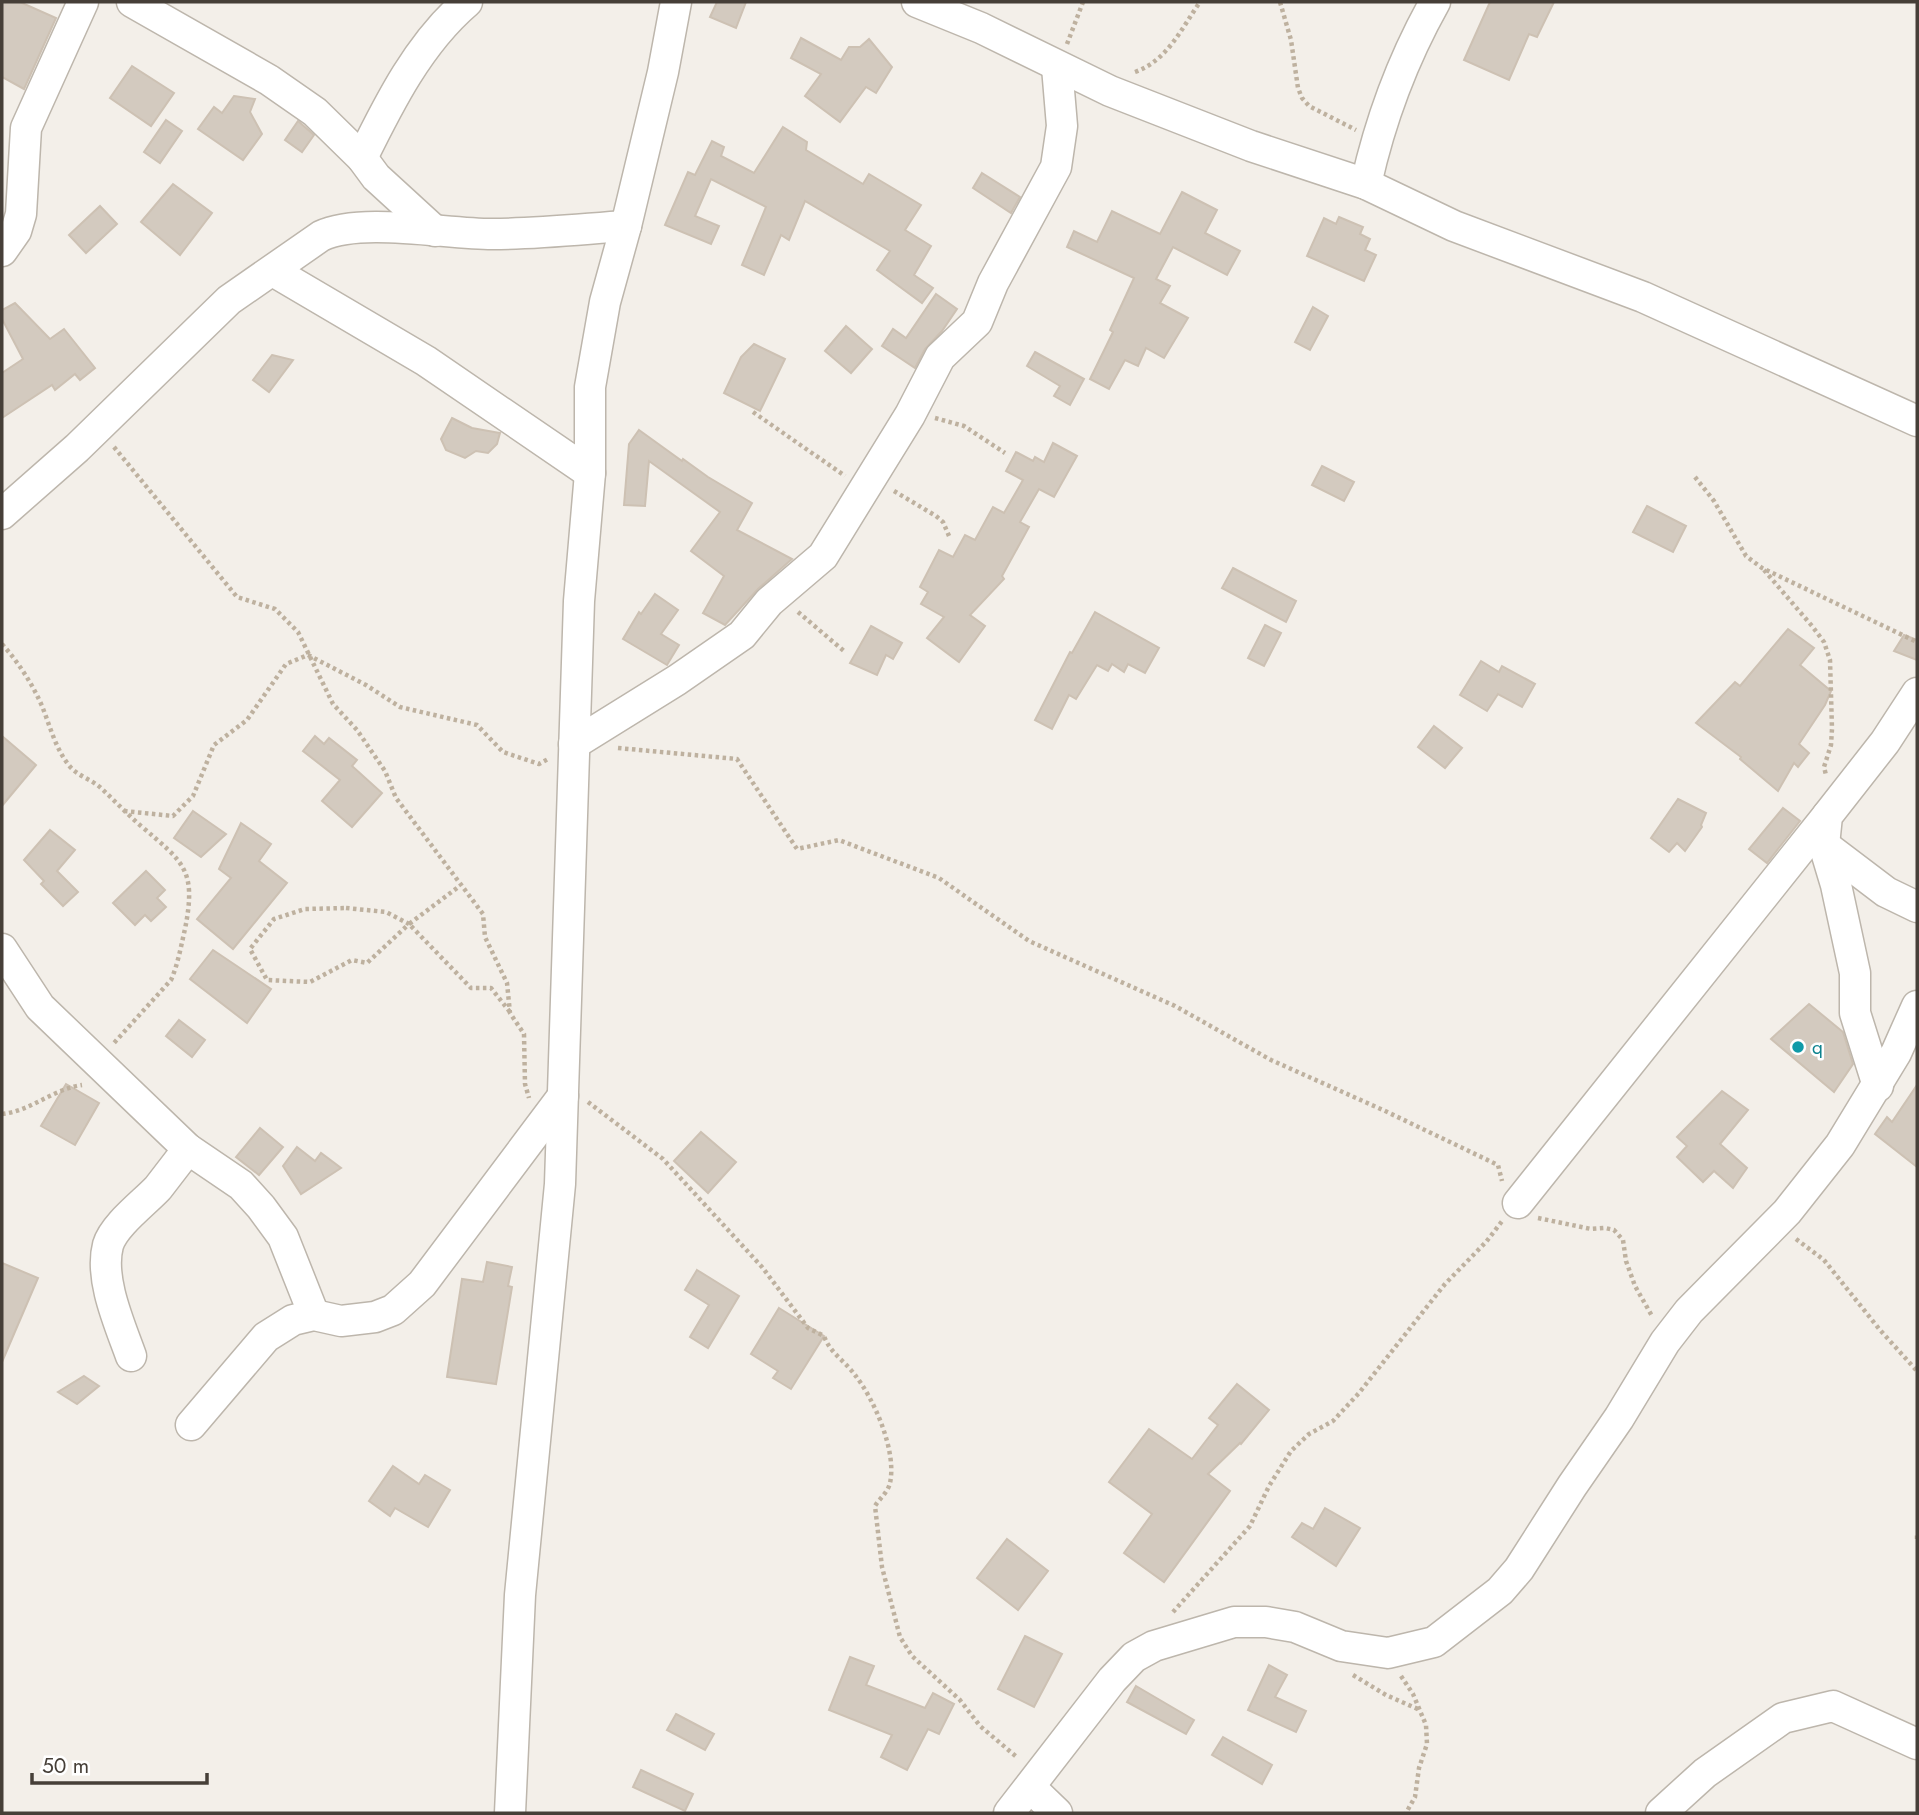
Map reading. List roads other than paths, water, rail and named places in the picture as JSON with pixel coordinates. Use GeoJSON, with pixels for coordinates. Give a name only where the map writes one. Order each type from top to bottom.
{"type":"FeatureCollection","features":[{"type":"Feature","properties":{"kind":"street"},"geometry":{"type":"LineString","coordinates":[[2,251],[16,231],[20,214],[26,128],[83,2]]}},
{"type":"Feature","properties":{"kind":"street"},"geometry":{"type":"LineString","coordinates":[[132,2],[268,80],[315,113],[362,158],[376,177],[435,231]]}},
{"type":"Feature","properties":{"kind":"street"},"geometry":{"type":"LineString","coordinates":[[362,158],[413,66],[456,11],[467,2]]}},
{"type":"Feature","properties":{"kind":"street"},"geometry":{"type":"LineString","coordinates":[[510,1813],[520,1595],[561,1184],[579,601],[590,473],[590,387],[605,302],[663,72],[676,2]]}},
{"type":"Feature","properties":{"kind":"street"},"geometry":{"type":"LineString","coordinates":[[917,2],[981,28],[1110,91],[1251,146],[1366,184],[1454,226],[1643,297],[1917,421]]}},
{"type":"Feature","properties":{"kind":"street"},"geometry":{"type":"LineString","coordinates":[[1366,184],[1376,140],[1416,36],[1435,2]]}},
{"type":"Feature","properties":{"kind":"street"},"geometry":{"type":"LineString","coordinates":[[574,744],[742,635],[769,602],[823,556],[910,415],[940,357],[977,322],[993,283],[1056,167],[1062,126],[1057,67]]}},
{"type":"Feature","properties":{"kind":"street"},"geometry":{"type":"LineString","coordinates":[[2,514],[99,427],[229,300],[321,236],[334,230],[360,227],[493,234],[626,226]]}},
{"type":"Feature","properties":{"kind":"street"},"geometry":{"type":"LineString","coordinates":[[273,271],[426,361],[590,473]]}},
{"type":"Feature","properties":{"kind":"street"},"geometry":{"type":"LineString","coordinates":[[1514,1205],[1828,822],[1917,693]]}},
{"type":"Feature","properties":{"kind":"street"},"geometry":{"type":"LineString","coordinates":[[1828,822],[1886,892],[1917,907]]}},
{"type":"Feature","properties":{"kind":"street"},"geometry":{"type":"LineString","coordinates":[[1828,822],[1836,885],[1855,972],[1855,1013],[1878,1086]]}},
{"type":"Feature","properties":{"kind":"street"},"geometry":{"type":"LineString","coordinates":[[2,949],[40,1007],[188,1149],[241,1185],[261,1207],[283,1237],[314,1315]]}},
{"type":"Feature","properties":{"kind":"street"},"geometry":{"type":"LineString","coordinates":[[1009,1813],[1112,1680],[1134,1657],[1154,1646],[1234,1622],[1266,1622],[1295,1627],[1341,1646],[1388,1653],[1434,1642],[1500,1591],[1513,1577],[1619,1418],[1665,1342],[1689,1311],[1787,1212],[1840,1145],[1878,1086],[1917,1006]]}},
{"type":"Feature","properties":{"kind":"street"},"geometry":{"type":"LineString","coordinates":[[191,1425],[266,1337],[293,1320],[314,1315],[341,1321],[375,1317],[393,1310],[422,1284],[538,1129],[563,1090]]}},
{"type":"Feature","properties":{"kind":"street"},"geometry":{"type":"LineString","coordinates":[[131,1356],[112,1305],[106,1263],[108,1243],[124,1222],[158,1188],[188,1149]]}},
{"type":"Feature","properties":{"kind":"street"},"geometry":{"type":"LineString","coordinates":[[1661,1813],[1705,1773],[1783,1718],[1833,1706],[1917,1744]]}},
{"type":"Feature","properties":{"kind":"street"},"geometry":{"type":"LineString","coordinates":[[1033,1781],[1056,1813]]}},
{"type":"Feature","properties":{"kind":"place","name":"q"},"geometry":{"type":"Point","coordinates":[1798,1047]}}]}
